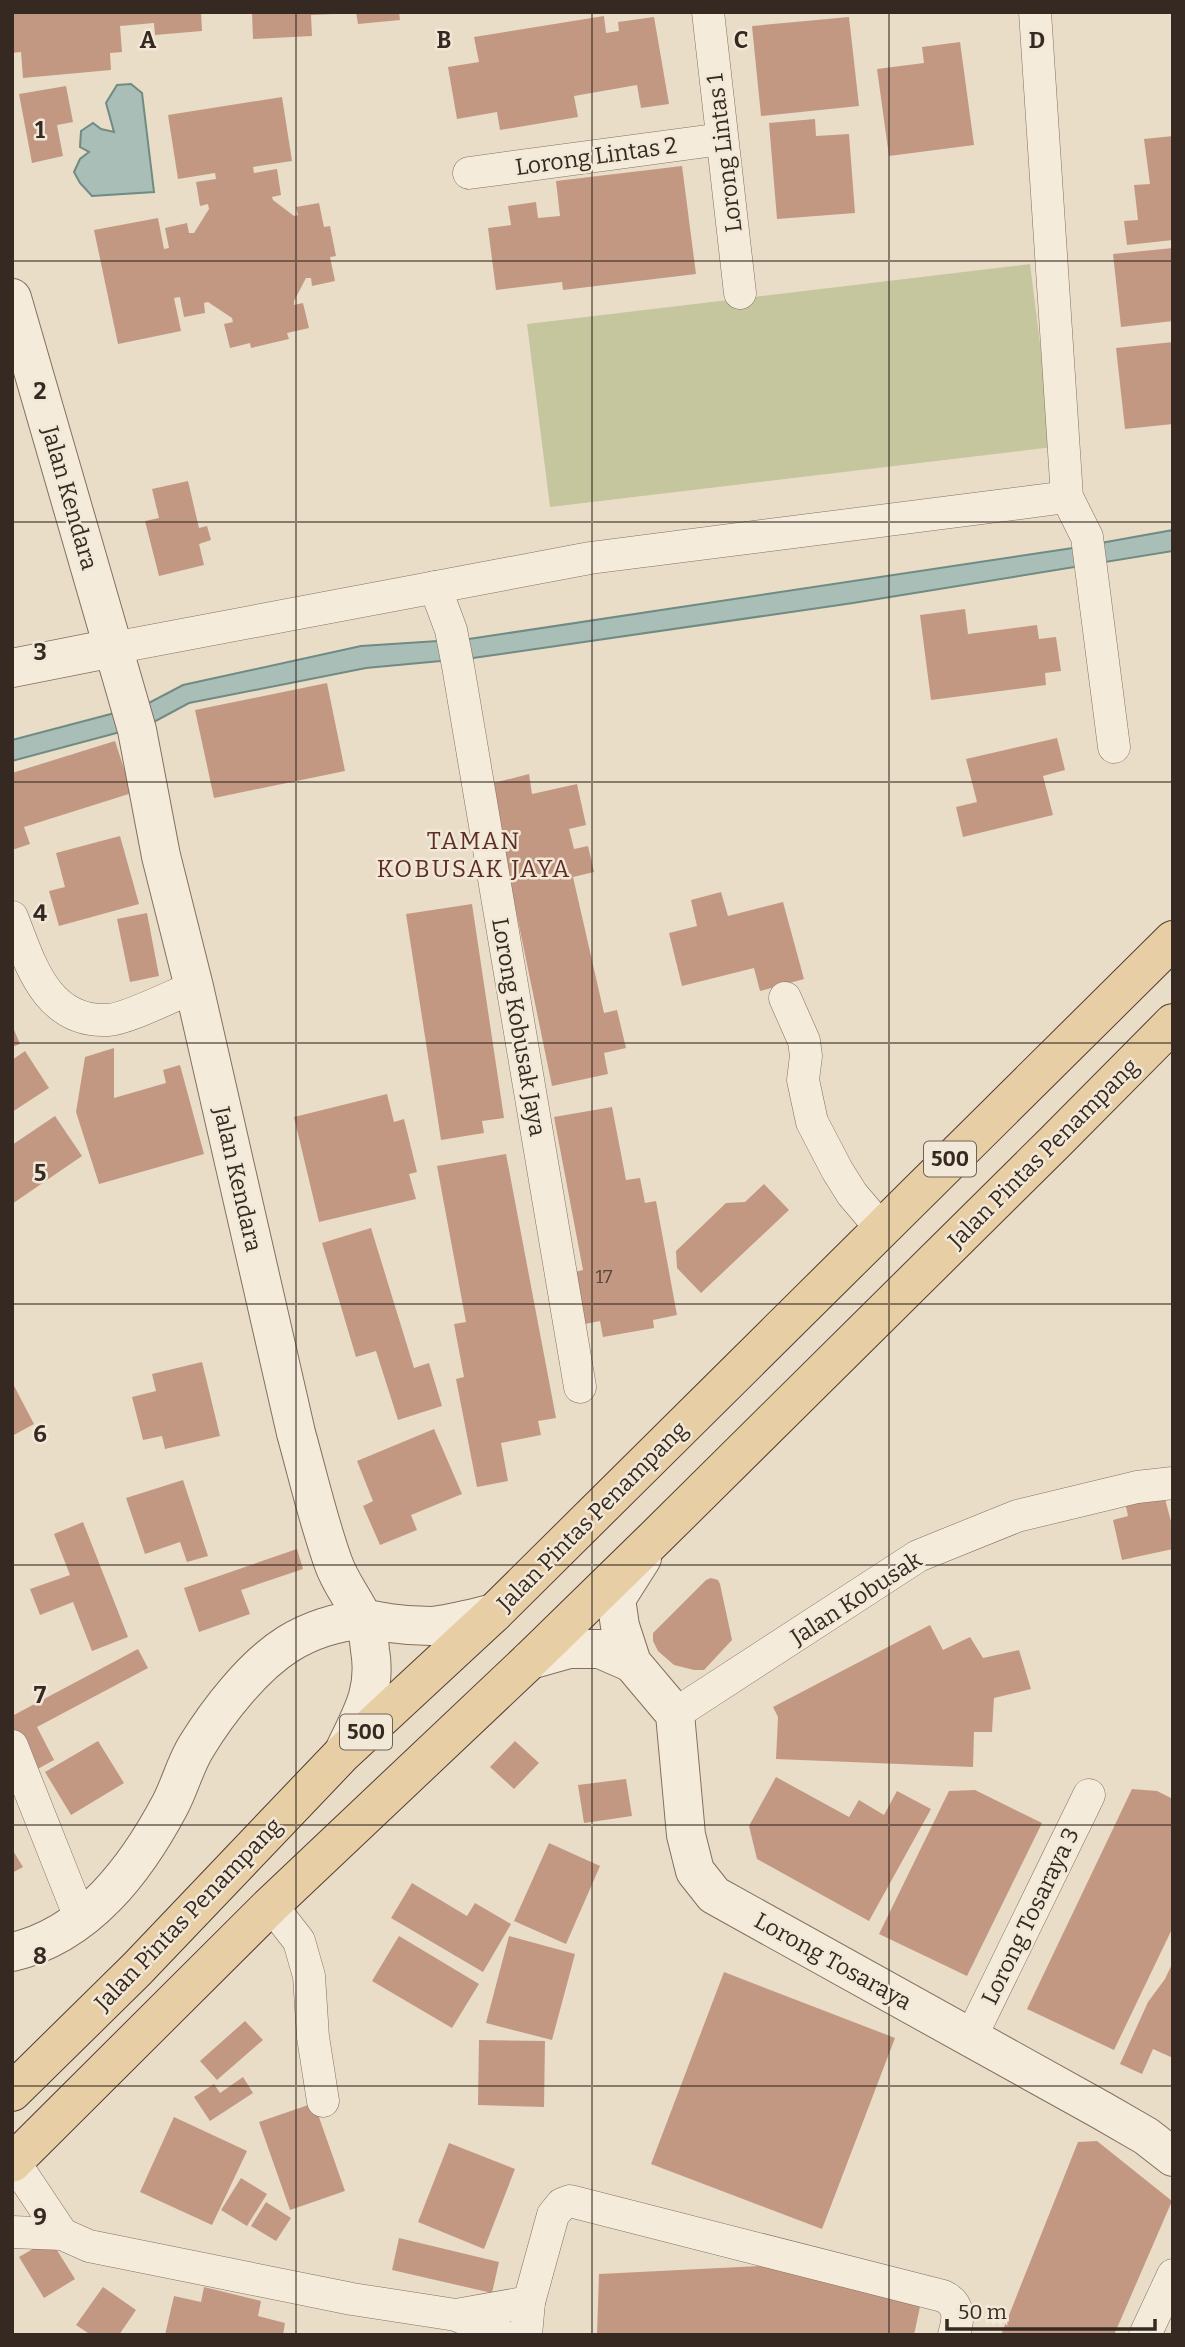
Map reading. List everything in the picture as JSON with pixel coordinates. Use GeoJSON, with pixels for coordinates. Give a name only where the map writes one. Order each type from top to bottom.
{"type":"FeatureCollection","features":[{"type":"Feature","properties":{"kind":"main road","name":"Jalan Pintas Penampang"},"geometry":{"type":"LineString","coordinates":[[12,2092],[137,1969],[343,1753],[494,1613],[880,1227],[1173,940]]}},
{"type":"Feature","properties":{"kind":"main road","name":"Jalan Pintas Penampang"},"geometry":{"type":"LineString","coordinates":[[13,2162],[271,1905],[530,1660],[1065,1133],[1173,1023]]}},
{"type":"Feature","properties":{"kind":"street","name":"Lorong Lintas 1"},"geometry":{"type":"LineString","coordinates":[[708,12],[740,293]]}},
{"type":"Feature","properties":{"kind":"street"},"geometry":{"type":"LineString","coordinates":[[1035,12],[1067,497],[1087,537],[1114,747]]}},
{"type":"Feature","properties":{"kind":"street","name":"Lorong Lintas 2"},"geometry":{"type":"LineString","coordinates":[[469,173],[722,139]]}},
{"type":"Feature","properties":{"kind":"street","name":"Jalan Kendara"},"geometry":{"type":"LineString","coordinates":[[12,298],[133,715],[161,856],[314,1502],[334,1565],[364,1619]]}},
{"type":"Feature","properties":{"kind":"street"},"geometry":{"type":"LineString","coordinates":[[12,668],[590,558],[1067,497]]}},
{"type":"Feature","properties":{"kind":"street","name":"Lorong Kobusak Jaya"},"geometry":{"type":"LineString","coordinates":[[435,587],[451,630],[458,666],[580,1387]]}},
{"type":"Feature","properties":{"kind":"street"},"geometry":{"type":"LineString","coordinates":[[12,917],[35,975],[47,993],[63,1009],[86,1018],[110,1020],[194,987]]}},
{"type":"Feature","properties":{"kind":"street"},"geometry":{"type":"LineString","coordinates":[[785,998],[804,1041],[806,1056],[803,1080],[812,1122],[836,1170],[880,1227]]}},
{"type":"Feature","properties":{"kind":"street","name":"Jalan Kobusak"},"geometry":{"type":"LineString","coordinates":[[676,1714],[918,1556],[1017,1516],[1138,1487],[1173,1483]]}},
{"type":"Feature","properties":{"kind":"street"},"geometry":{"type":"LineString","coordinates":[[654,1538],[616,1599],[620,1626],[632,1663],[676,1714]]}},
{"type":"Feature","properties":{"kind":"street"},"geometry":{"type":"LineString","coordinates":[[12,1952],[40,1943],[80,1920],[119,1882],[141,1855],[172,1801],[196,1748],[221,1711],[238,1691],[286,1646],[308,1633],[335,1624],[364,1619],[391,1624],[431,1626],[494,1613]]}},
{"type":"Feature","properties":{"kind":"street"},"geometry":{"type":"LineString","coordinates":[[343,1753],[369,1699],[373,1678],[364,1619]]}},
{"type":"Feature","properties":{"kind":"street"},"geometry":{"type":"LineString","coordinates":[[530,1660],[569,1648],[600,1649],[632,1663]]}},
{"type":"Feature","properties":{"kind":"street","name":"Lorong Tosaraya"},"geometry":{"type":"LineString","coordinates":[[676,1714],[686,1835],[695,1871],[714,1895],[1146,2136],[1173,2157]]}},
{"type":"Feature","properties":{"kind":"street"},"geometry":{"type":"LineString","coordinates":[[12,1746],[80,1920]]}},
{"type":"Feature","properties":{"kind":"street","name":"Lorong Tosaraya 3"},"geometry":{"type":"LineString","coordinates":[[971,2037],[1089,1795]]}},
{"type":"Feature","properties":{"kind":"street"},"geometry":{"type":"LineString","coordinates":[[271,1905],[299,1941],[309,1976],[313,2037],[323,2101]]}},
{"type":"Feature","properties":{"kind":"street"},"geometry":{"type":"LineString","coordinates":[[13,2162],[62,2234]]}},
{"type":"Feature","properties":{"kind":"street"},"geometry":{"type":"LineString","coordinates":[[526,2335],[530,2302],[553,2215],[562,2204],[578,2202],[943,2296],[950,2300],[958,2314],[954,2335]]}},
{"type":"Feature","properties":{"kind":"street"},"geometry":{"type":"LineString","coordinates":[[12,2232],[62,2234],[89,2246],[352,2300],[456,2315],[501,2335]]}},
{"type":"Feature","properties":{"kind":"street"},"geometry":{"type":"LineString","coordinates":[[1145,2335],[1173,2275]]}},
{"type":"Feature","properties":{"kind":"street"},"geometry":{"type":"LineString","coordinates":[[456,2315],[530,2302]]}},
{"type":"Feature","properties":{"kind":"green space"},"geometry":{"type":"Polygon","coordinates":[[[1030,264],[1053,447],[550,507],[527,324],[1030,264]]]}},
{"type":"Feature","properties":{"kind":"shaded area"},"geometry":{"type":"Polygon","coordinates":[[[131,84],[142,93],[154,192],[92,196],[74,172],[80,159],[89,152],[80,147],[81,131],[93,123],[101,129],[114,132],[106,103],[117,85],[131,84]]]}},
{"type":"Feature","properties":{"kind":"shaded area"},"geometry":{"type":"Polygon","coordinates":[[[1173,530],[1173,551],[853,603],[473,658],[366,668],[189,703],[150,724],[12,761],[12,740],[145,705],[183,685],[361,646],[469,639],[1073,548],[1173,530]]]}},
{"type":"Feature","properties":{"kind":"building"},"geometry":{"type":"Polygon","coordinates":[[[12,12],[201,12],[202,31],[155,35],[154,23],[120,26],[122,52],[110,53],[111,70],[23,78],[21,52],[12,53],[12,12]]]}},
{"type":"Feature","properties":{"kind":"building"},"geometry":{"type":"Polygon","coordinates":[[[252,12],[335,14],[311,15],[312,36],[253,39],[252,12]]]}},
{"type":"Feature","properties":{"kind":"building"},"geometry":{"type":"Polygon","coordinates":[[[356,12],[399,12],[400,20],[358,24],[356,12]]]}},
{"type":"Feature","properties":{"kind":"building"},"geometry":{"type":"Polygon","coordinates":[[[604,16],[606,33],[619,31],[618,22],[654,17],[669,104],[641,108],[637,85],[574,96],[578,117],[500,130],[497,112],[457,119],[448,67],[479,62],[474,37],[604,16]]]}},
{"type":"Feature","properties":{"kind":"building"},"geometry":{"type":"Polygon","coordinates":[[[849,17],[859,106],[761,116],[752,26],[849,17]]]}},
{"type":"Feature","properties":{"kind":"building"},"geometry":{"type":"Polygon","coordinates":[[[960,42],[974,145],[889,156],[877,69],[924,63],[922,47],[960,42]]]}},
{"type":"Feature","properties":{"kind":"building"},"geometry":{"type":"Polygon","coordinates":[[[66,86],[73,122],[57,125],[63,156],[32,163],[19,94],[66,86]]]}},
{"type":"Feature","properties":{"kind":"building"},"geometry":{"type":"Polygon","coordinates":[[[282,97],[292,161],[253,167],[254,173],[277,169],[281,195],[272,197],[273,200],[294,216],[298,215],[296,207],[319,203],[324,227],[330,226],[336,256],[330,257],[335,281],[312,286],[311,278],[306,278],[294,301],[294,305],[303,303],[309,328],[287,333],[289,339],[251,348],[250,343],[230,348],[224,324],[233,322],[232,318],[208,302],[204,303],[205,313],[184,317],[180,297],[174,298],[181,331],[118,344],[94,230],[158,218],[164,249],[169,248],[165,228],[187,223],[189,233],[194,233],[209,209],[208,204],[200,206],[196,182],[216,179],[215,173],[178,179],[168,115],[282,97]]]}},
{"type":"Feature","properties":{"kind":"building"},"geometry":{"type":"Polygon","coordinates":[[[815,119],[816,136],[849,134],[855,213],[777,219],[769,123],[815,119]]]}},
{"type":"Feature","properties":{"kind":"building"},"geometry":{"type":"Polygon","coordinates":[[[1173,136],[1173,240],[1127,245],[1124,221],[1138,220],[1134,185],[1150,184],[1144,139],[1173,136]]]}},
{"type":"Feature","properties":{"kind":"building"},"geometry":{"type":"Polygon","coordinates":[[[682,166],[696,274],[563,290],[562,282],[496,290],[488,228],[511,225],[508,206],[536,202],[538,218],[560,216],[556,181],[682,166]]]}},
{"type":"Feature","properties":{"kind":"building"},"geometry":{"type":"Polygon","coordinates":[[[1173,248],[1173,321],[1121,327],[1113,254],[1173,248]]]}},
{"type":"Feature","properties":{"kind":"building"},"geometry":{"type":"Polygon","coordinates":[[[1173,342],[1173,424],[1125,429],[1116,348],[1173,342]]]}},
{"type":"Feature","properties":{"kind":"building"},"geometry":{"type":"Polygon","coordinates":[[[188,481],[199,528],[207,526],[211,540],[199,544],[204,565],[159,576],[145,521],[159,518],[152,489],[188,481]]]}},
{"type":"Feature","properties":{"kind":"building"},"geometry":{"type":"Polygon","coordinates":[[[965,609],[968,634],[1037,625],[1039,639],[1056,637],[1061,671],[1045,673],[1046,685],[931,700],[920,615],[965,609]]]}},
{"type":"Feature","properties":{"kind":"building"},"geometry":{"type":"Polygon","coordinates":[[[327,683],[345,771],[214,798],[195,710],[327,683]]]}},
{"type":"Feature","properties":{"kind":"building"},"geometry":{"type":"Polygon","coordinates":[[[1057,738],[1065,770],[1043,776],[1053,815],[963,837],[956,807],[977,802],[966,759],[1057,738]]]}},
{"type":"Feature","properties":{"kind":"building"},"geometry":{"type":"Polygon","coordinates":[[[115,741],[132,793],[24,827],[30,844],[12,850],[12,773],[115,741]]]}},
{"type":"Feature","properties":{"kind":"building"},"geometry":{"type":"Polygon","coordinates":[[[529,774],[532,794],[577,784],[586,825],[569,829],[574,849],[588,846],[594,872],[573,877],[604,1013],[617,1010],[626,1048],[604,1053],[608,1074],[552,1086],[490,784],[529,774]]]}},
{"type":"Feature","properties":{"kind":"building"},"geometry":{"type":"Polygon","coordinates":[[[120,836],[139,904],[59,926],[49,891],[65,887],[56,853],[120,836]]]}},
{"type":"Feature","properties":{"kind":"building"},"geometry":{"type":"Polygon","coordinates":[[[721,892],[728,916],[783,902],[804,979],[760,991],[754,968],[682,986],[669,933],[697,926],[691,900],[721,892]]]}},
{"type":"Feature","properties":{"kind":"building"},"geometry":{"type":"Polygon","coordinates":[[[472,904],[504,1118],[482,1121],[484,1133],[441,1140],[406,914],[472,904]]]}},
{"type":"Feature","properties":{"kind":"building"},"geometry":{"type":"Polygon","coordinates":[[[147,913],[159,976],[130,982],[117,919],[147,913]]]}},
{"type":"Feature","properties":{"kind":"building"},"geometry":{"type":"Polygon","coordinates":[[[12,1025],[20,1044],[12,1047],[12,1025]]]}},
{"type":"Feature","properties":{"kind":"building"},"geometry":{"type":"Polygon","coordinates":[[[114,1048],[114,1098],[166,1083],[163,1070],[180,1065],[204,1154],[99,1184],[76,1112],[85,1057],[114,1048]]]}},
{"type":"Feature","properties":{"kind":"building"},"geometry":{"type":"Polygon","coordinates":[[[25,1051],[49,1088],[12,1112],[12,1060],[25,1051]]]}},
{"type":"Feature","properties":{"kind":"building"},"geometry":{"type":"Polygon","coordinates":[[[387,1094],[394,1122],[404,1119],[417,1172],[409,1174],[416,1199],[319,1222],[294,1117],[387,1094]]]}},
{"type":"Feature","properties":{"kind":"building"},"geometry":{"type":"Polygon","coordinates":[[[612,1107],[626,1180],[640,1178],[645,1203],[656,1201],[677,1315],[653,1320],[654,1328],[603,1337],[600,1321],[580,1325],[570,1273],[583,1270],[554,1117],[612,1107]]]}},
{"type":"Feature","properties":{"kind":"building"},"geometry":{"type":"Polygon","coordinates":[[[55,1116],[82,1156],[12,1204],[12,1145],[55,1116]]]}},
{"type":"Feature","properties":{"kind":"building"},"geometry":{"type":"Polygon","coordinates":[[[506,1154],[556,1418],[538,1421],[541,1435],[501,1443],[508,1481],[477,1487],[456,1379],[464,1377],[454,1324],[466,1322],[437,1166],[506,1154]]]}},
{"type":"Feature","properties":{"kind":"building"},"geometry":{"type":"Polygon","coordinates":[[[764,1184],[789,1210],[701,1293],[677,1268],[676,1251],[726,1203],[745,1202],[764,1184]]]}},
{"type":"Feature","properties":{"kind":"building"},"geometry":{"type":"Polygon","coordinates":[[[371,1228],[414,1368],[429,1363],[442,1406],[398,1420],[376,1351],[356,1357],[322,1243],[371,1228]]]}},
{"type":"Feature","properties":{"kind":"building"},"geometry":{"type":"Polygon","coordinates":[[[202,1362],[220,1436],[165,1449],[162,1436],[143,1440],[132,1397],[156,1391],[152,1374],[202,1362]]]}},
{"type":"Feature","properties":{"kind":"building"},"geometry":{"type":"Polygon","coordinates":[[[12,1382],[34,1424],[12,1436],[12,1382]]]}},
{"type":"Feature","properties":{"kind":"building"},"geometry":{"type":"Polygon","coordinates":[[[434,1429],[462,1494],[411,1515],[417,1530],[380,1545],[363,1506],[373,1501],[357,1461],[434,1429]]]}},
{"type":"Feature","properties":{"kind":"building"},"geometry":{"type":"Polygon","coordinates":[[[183,1480],[208,1556],[187,1562],[180,1542],[145,1554],[126,1498],[183,1480]]]}},
{"type":"Feature","properties":{"kind":"building"},"geometry":{"type":"Polygon","coordinates":[[[1164,1495],[1173,1529],[1173,1549],[1122,1560],[1113,1520],[1128,1516],[1125,1502],[1164,1495]]]}},
{"type":"Feature","properties":{"kind":"building"},"geometry":{"type":"Polygon","coordinates":[[[83,1522],[128,1637],[92,1651],[73,1602],[40,1615],[30,1589],[70,1575],[54,1534],[83,1522]]]}},
{"type":"Feature","properties":{"kind":"building"},"geometry":{"type":"Polygon","coordinates":[[[297,1549],[303,1569],[241,1590],[250,1614],[199,1632],[184,1588],[297,1549]]]}},
{"type":"Feature","properties":{"kind":"building"},"geometry":{"type":"Polygon","coordinates":[[[711,1578],[718,1580],[720,1584],[732,1640],[704,1670],[674,1665],[658,1651],[653,1641],[653,1633],[711,1578]]]}},
{"type":"Feature","properties":{"kind":"building"},"geometry":{"type":"Polygon","coordinates":[[[930,1625],[943,1650],[970,1637],[983,1658],[1019,1650],[1031,1689],[994,1698],[992,1732],[974,1732],[973,1767],[776,1759],[778,1717],[773,1707],[930,1625]]]}},
{"type":"Feature","properties":{"kind":"building"},"geometry":{"type":"Polygon","coordinates":[[[138,1649],[148,1668],[37,1727],[54,1760],[34,1771],[12,1730],[12,1716],[138,1649]]]}},
{"type":"Feature","properties":{"kind":"building"},"geometry":{"type":"Polygon","coordinates":[[[98,1741],[124,1783],[71,1815],[45,1772],[98,1741]]]}},
{"type":"Feature","properties":{"kind":"building"},"geometry":{"type":"Polygon","coordinates":[[[515,1741],[539,1763],[514,1789],[490,1767],[515,1741]]]}},
{"type":"Feature","properties":{"kind":"building"},"geometry":{"type":"Polygon","coordinates":[[[776,1777],[849,1817],[859,1800],[884,1815],[897,1791],[931,1809],[869,1921],[757,1859],[749,1826],[776,1777]]]}},
{"type":"Feature","properties":{"kind":"building"},"geometry":{"type":"Polygon","coordinates":[[[626,1779],[632,1816],[584,1823],[578,1785],[626,1779]]]}},
{"type":"Feature","properties":{"kind":"building"},"geometry":{"type":"Polygon","coordinates":[[[1132,1789],[1157,1791],[1173,1799],[1173,1927],[1114,2050],[1027,2009],[1132,1789]]]}},
{"type":"Feature","properties":{"kind":"building"},"geometry":{"type":"Polygon","coordinates":[[[975,1790],[1042,1823],[967,1976],[879,1934],[949,1791],[975,1790]]]}},
{"type":"Feature","properties":{"kind":"building"},"geometry":{"type":"Polygon","coordinates":[[[549,1843],[600,1866],[566,1944],[514,1921],[549,1843]]]}},
{"type":"Feature","properties":{"kind":"building"},"geometry":{"type":"Polygon","coordinates":[[[12,1849],[23,1867],[12,1873],[12,1849]]]}},
{"type":"Feature","properties":{"kind":"building"},"geometry":{"type":"Polygon","coordinates":[[[412,1883],[467,1916],[475,1903],[511,1924],[483,1972],[391,1918],[412,1883]]]}},
{"type":"Feature","properties":{"kind":"building"},"geometry":{"type":"Polygon","coordinates":[[[399,1936],[479,1984],[452,2028],[372,1981],[399,1936]]]}},
{"type":"Feature","properties":{"kind":"building"},"geometry":{"type":"Polygon","coordinates":[[[509,1936],[575,1954],[552,2040],[486,2023],[509,1936]]]}},
{"type":"Feature","properties":{"kind":"building"},"geometry":{"type":"Polygon","coordinates":[[[1173,1962],[1173,2058],[1153,2049],[1142,2074],[1120,2064],[1148,2002],[1165,1979],[1173,1962]]]}},
{"type":"Feature","properties":{"kind":"building"},"geometry":{"type":"Polygon","coordinates":[[[724,1972],[895,2038],[822,2229],[651,2164],[724,1972]]]}},
{"type":"Feature","properties":{"kind":"building"},"geometry":{"type":"Polygon","coordinates":[[[245,2021],[263,2040],[217,2080],[200,2061],[245,2021]]]}},
{"type":"Feature","properties":{"kind":"building"},"geometry":{"type":"Polygon","coordinates":[[[479,2040],[545,2041],[544,2107],[478,2105],[479,2040]]]}},
{"type":"Feature","properties":{"kind":"building"},"geometry":{"type":"Polygon","coordinates":[[[243,2077],[253,2093],[210,2121],[194,2097],[214,2084],[220,2093],[243,2077]]]}},
{"type":"Feature","properties":{"kind":"building"},"geometry":{"type":"Polygon","coordinates":[[[314,2103],[345,2191],[290,2210],[259,2122],[314,2103]]]}},
{"type":"Feature","properties":{"kind":"building"},"geometry":{"type":"Polygon","coordinates":[[[174,2117],[247,2151],[212,2225],[140,2192],[174,2117]]]}},
{"type":"Feature","properties":{"kind":"building"},"geometry":{"type":"Polygon","coordinates":[[[1097,2141],[1172,2201],[1114,2335],[1001,2335],[1078,2142],[1097,2141]]]}},
{"type":"Feature","properties":{"kind":"building"},"geometry":{"type":"Polygon","coordinates":[[[449,2143],[515,2169],[484,2249],[418,2222],[449,2143]]]}},
{"type":"Feature","properties":{"kind":"building"},"geometry":{"type":"Polygon","coordinates":[[[241,2178],[267,2194],[247,2226],[221,2210],[241,2178]]]}},
{"type":"Feature","properties":{"kind":"building"},"geometry":{"type":"Polygon","coordinates":[[[266,2202],[291,2218],[276,2241],[251,2226],[266,2202]]]}},
{"type":"Feature","properties":{"kind":"building"},"geometry":{"type":"Polygon","coordinates":[[[399,2238],[499,2262],[492,2293],[392,2270],[399,2238]]]}},
{"type":"Feature","properties":{"kind":"building"},"geometry":{"type":"Polygon","coordinates":[[[50,2239],[75,2279],[44,2298],[19,2257],[50,2239]]]}},
{"type":"Feature","properties":{"kind":"building"},"geometry":{"type":"Polygon","coordinates":[[[760,2266],[921,2302],[914,2335],[597,2335],[599,2274],[760,2266]]]}},
{"type":"Feature","properties":{"kind":"building"},"geometry":{"type":"Polygon","coordinates":[[[103,2287],[136,2310],[119,2335],[91,2335],[76,2325],[103,2287]]]}},
{"type":"Feature","properties":{"kind":"building"},"geometry":{"type":"Polygon","coordinates":[[[204,2287],[261,2301],[258,2316],[285,2323],[283,2335],[165,2335],[174,2296],[201,2302],[204,2287]]]}},
{"type":"Feature","properties":{"kind":"district","name":"TAMAN KOBUSAK JAYA"},"geometry":{"type":"Point","coordinates":[474,855]}}]}
